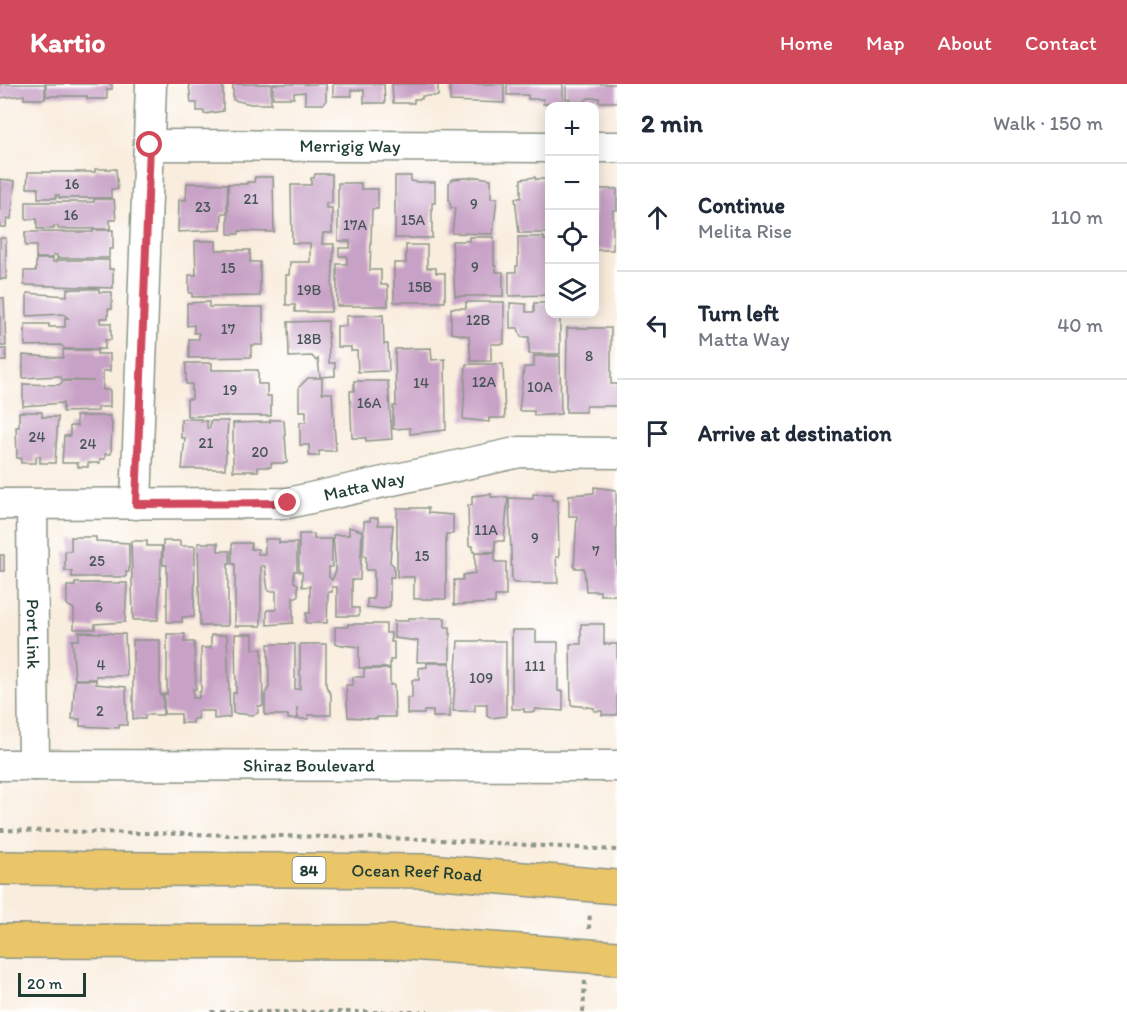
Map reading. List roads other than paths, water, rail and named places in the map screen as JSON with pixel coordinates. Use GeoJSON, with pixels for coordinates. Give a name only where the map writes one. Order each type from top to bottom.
{"type":"FeatureCollection","features":[{"type":"Feature","properties":{"kind":"main road","name":"Ocean Reef Road"},"geometry":{"type":"LineString","coordinates":[[0,868],[429,871],[617,887]]}},
{"type":"Feature","properties":{"kind":"main road"},"geometry":{"type":"LineString","coordinates":[[0,949],[16,941],[395,942],[617,958]]}},
{"type":"Feature","properties":{"kind":"street"},"geometry":{"type":"LineString","coordinates":[[136,504],[151,84]]}},
{"type":"Feature","properties":{"kind":"street","name":"Merrigig Way"},"geometry":{"type":"LineString","coordinates":[[150,145],[545,147]]}},
{"type":"Feature","properties":{"kind":"street"},"geometry":{"type":"LineString","coordinates":[[599,147],[617,147]]}},
{"type":"Feature","properties":{"kind":"street","name":"Matta Way"},"geometry":{"type":"LineString","coordinates":[[0,504],[288,503],[520,452],[617,453]]}},
{"type":"Feature","properties":{"kind":"street","name":"Port Link"},"geometry":{"type":"LineString","coordinates":[[32,504],[34,765]]}},
{"type":"Feature","properties":{"kind":"street","name":"Shiraz Boulevard"},"geometry":{"type":"LineString","coordinates":[[0,765],[617,766]]}}]}
